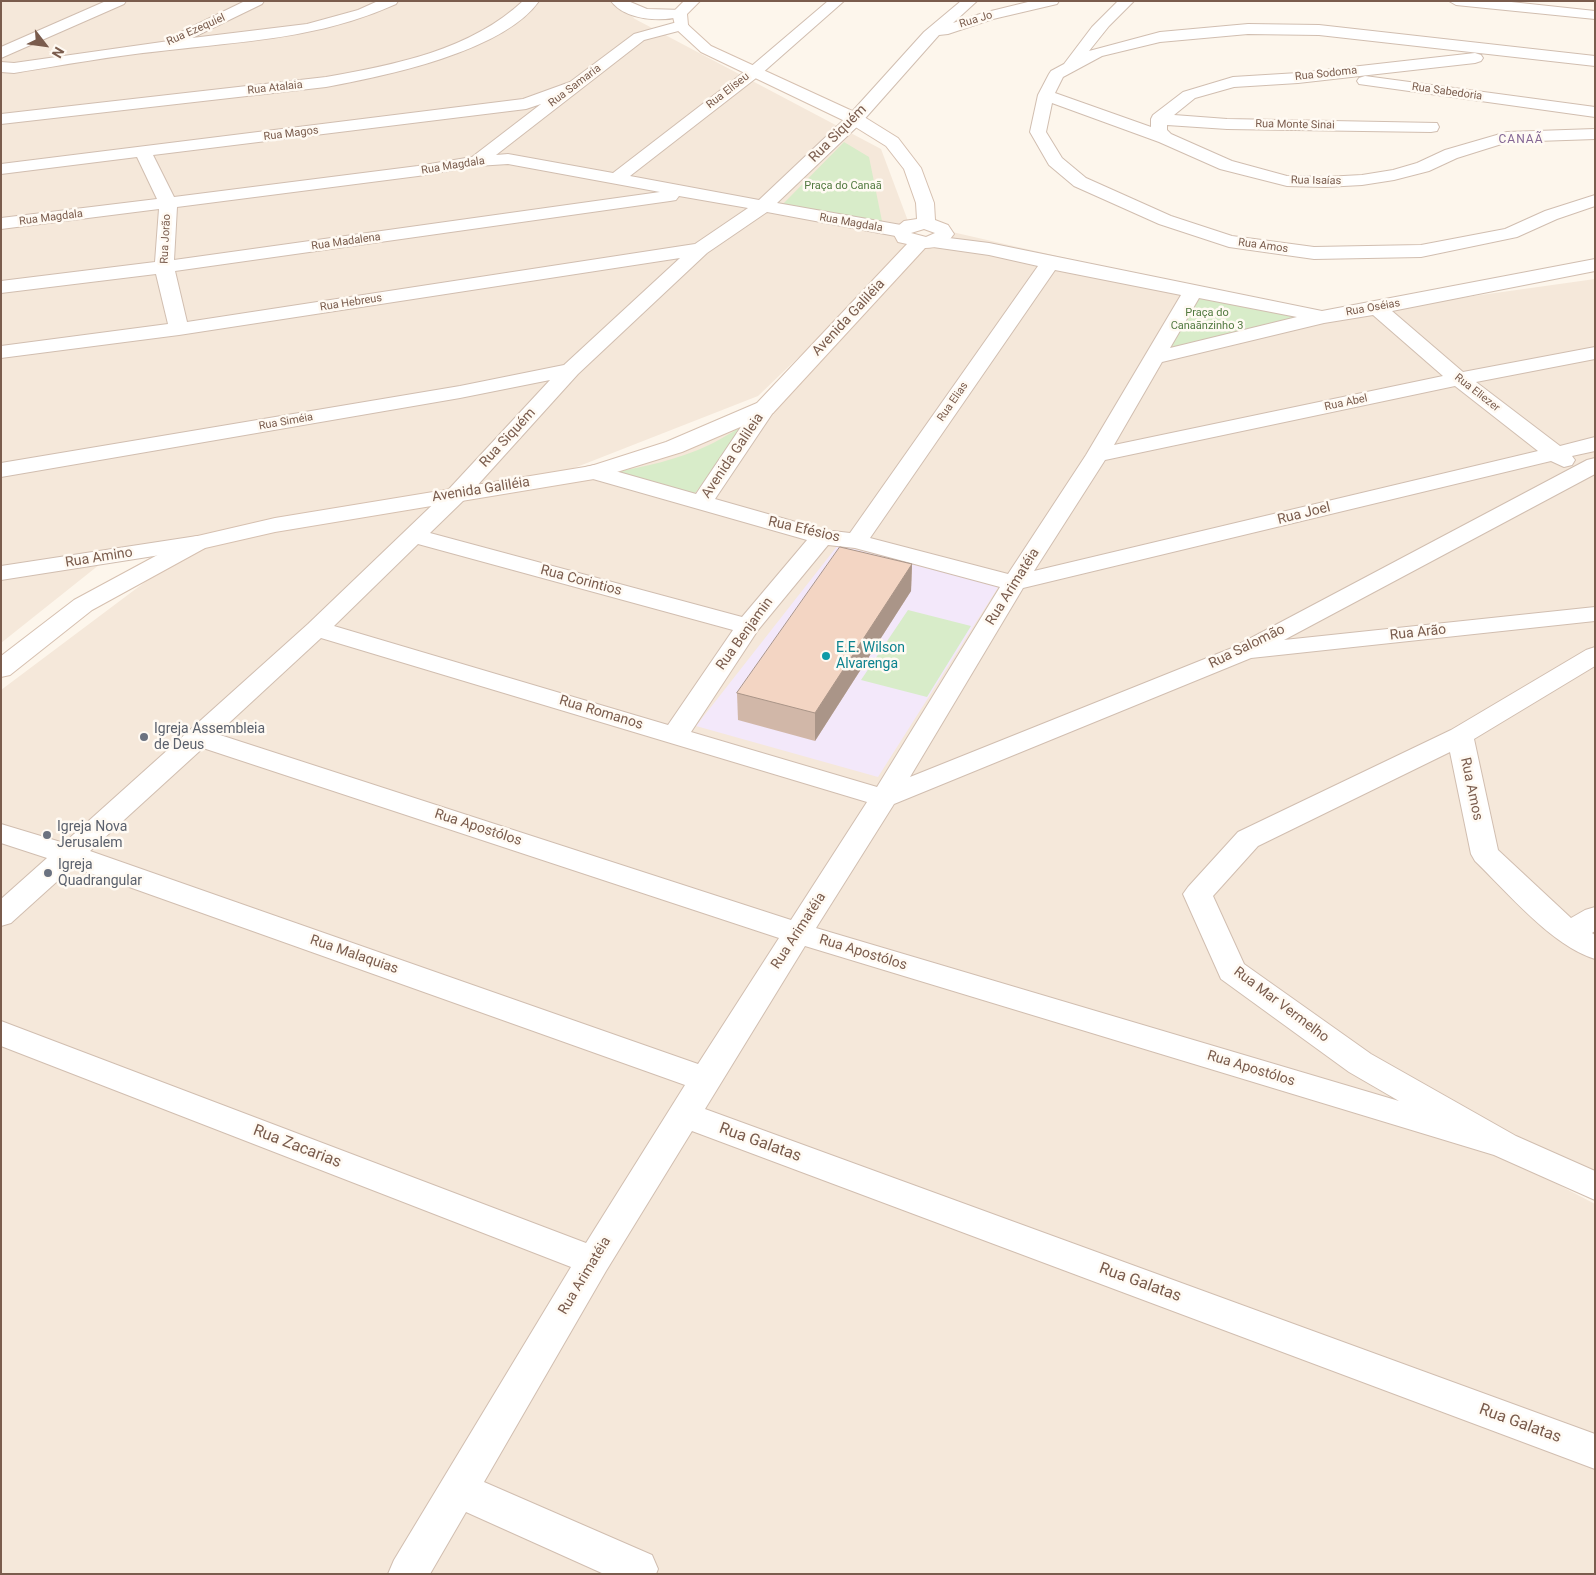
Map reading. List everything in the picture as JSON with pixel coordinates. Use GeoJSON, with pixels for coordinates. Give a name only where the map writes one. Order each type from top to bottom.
{"type":"FeatureCollection","features":[{"type":"Feature","properties":{"kind":"street"},"geometry":{"type":"LineString","coordinates":[[1,53],[119,1]]}},
{"type":"Feature","properties":{"kind":"street","name":"Rua Ezequiel"},"geometry":{"type":"LineString","coordinates":[[161,46],[257,1]]}},
{"type":"Feature","properties":{"kind":"street"},"geometry":{"type":"LineString","coordinates":[[1,67],[14,68],[161,46],[277,35],[343,22],[392,1]]}},
{"type":"Feature","properties":{"kind":"street","name":"Rua Atalaia"},"geometry":{"type":"LineString","coordinates":[[1,118],[326,82],[374,73],[432,57],[485,36],[516,16],[532,1]]}},
{"type":"Feature","properties":{"kind":"street"},"geometry":{"type":"LineString","coordinates":[[618,1],[631,10],[680,20],[706,49],[855,119],[892,142],[912,168],[925,203],[925,234]]}},
{"type":"Feature","properties":{"kind":"street"},"geometry":{"type":"LineString","coordinates":[[680,20],[693,1]]}},
{"type":"Feature","properties":{"kind":"street","name":"Rua Eliseu"},"geometry":{"type":"LineString","coordinates":[[617,178],[754,72],[837,1]]}},
{"type":"Feature","properties":{"kind":"street","name":"Rua Siquém"},"geometry":{"type":"LineString","coordinates":[[1,916],[316,629],[415,536],[457,494],[571,370],[700,250],[762,207],[855,119],[929,36],[970,1]]}},
{"type":"Feature","properties":{"kind":"street","name":"Rua Jo"},"geometry":{"type":"LineString","coordinates":[[929,36],[988,16],[1052,1]]}},
{"type":"Feature","properties":{"kind":"street","name":"Rua Amos"},"geometry":{"type":"LineString","coordinates":[[1072,64],[1089,39],[1127,1]]}},
{"type":"Feature","properties":{"kind":"street"},"geometry":{"type":"LineString","coordinates":[[1456,1],[1595,15]]}},
{"type":"Feature","properties":{"kind":"street"},"geometry":{"type":"LineString","coordinates":[[1573,1],[1595,8]]}},
{"type":"Feature","properties":{"kind":"street","name":"Rua Samaria"},"geometry":{"type":"LineString","coordinates":[[477,160],[639,37],[680,20]]}},
{"type":"Feature","properties":{"kind":"street","name":"Rua Amos"},"geometry":{"type":"LineString","coordinates":[[1523,53],[1319,30],[1248,29],[1160,37],[1097,52],[1072,64],[1057,74],[1046,95],[1038,132],[1055,161],[1080,182],[1164,220],[1229,241],[1314,253],[1421,251],[1510,233],[1551,215],[1595,200]]}},
{"type":"Feature","properties":{"kind":"street"},"geometry":{"type":"LineString","coordinates":[[1523,53],[1595,61]]}},
{"type":"Feature","properties":{"kind":"street","name":"Rua Sodoma"},"geometry":{"type":"LineString","coordinates":[[1159,119],[1189,95],[1233,82],[1298,78],[1523,53]]}},
{"type":"Feature","properties":{"kind":"street","name":"Rua Sabedoria"},"geometry":{"type":"LineString","coordinates":[[1298,78],[1378,82],[1595,112]]}},
{"type":"Feature","properties":{"kind":"street"},"geometry":{"type":"LineString","coordinates":[[1333,79],[1384,99]]}},
{"type":"Feature","properties":{"kind":"street","name":"Rua Magos"},"geometry":{"type":"LineString","coordinates":[[1,169],[526,104],[577,85]]}},
{"type":"Feature","properties":{"kind":"street","name":"Rua Isaías"},"geometry":{"type":"LineString","coordinates":[[1046,95],[1165,138],[1226,165],[1287,181],[1325,182],[1362,180],[1394,175],[1423,167],[1451,154],[1507,137],[1595,134]]}},
{"type":"Feature","properties":{"kind":"street"},"geometry":{"type":"LineString","coordinates":[[1408,111],[1431,127],[1432,145],[1423,167]]}},
{"type":"Feature","properties":{"kind":"street"},"geometry":{"type":"LineString","coordinates":[[1159,119],[1159,130],[1165,138]]}},
{"type":"Feature","properties":{"kind":"street","name":"Rua Monte Sinai"},"geometry":{"type":"LineString","coordinates":[[1159,119],[1227,124],[1431,127]]}},
{"type":"Feature","properties":{"kind":"street"},"geometry":{"type":"LineString","coordinates":[[1227,124],[1254,136],[1278,142]]}},
{"type":"Feature","properties":{"kind":"street","name":"Rua Jorão"},"geometry":{"type":"LineString","coordinates":[[143,152],[168,204],[164,267],[179,329]]}},
{"type":"Feature","properties":{"kind":"street","name":"Rua Magdala"},"geometry":{"type":"LineString","coordinates":[[1,224],[418,171],[477,160],[508,159],[617,178],[762,207],[925,234],[1050,263],[1324,316]]}},
{"type":"Feature","properties":{"kind":"street","name":"Rua Madalena"},"geometry":{"type":"LineString","coordinates":[[1,287],[164,267],[691,193]]}},
{"type":"Feature","properties":{"kind":"street","name":"Avenida Galiléia"},"geometry":{"type":"LineString","coordinates":[[1,669],[83,605],[196,542],[275,525],[594,472],[674,447],[765,408],[925,234]]}},
{"type":"Feature","properties":{"kind":"street","name":"Rua Hebreus"},"geometry":{"type":"LineString","coordinates":[[1,352],[179,329],[700,250]]}},
{"type":"Feature","properties":{"kind":"street","name":"Rua Elias"},"geometry":{"type":"LineString","coordinates":[[856,541],[1050,263]]}},
{"type":"Feature","properties":{"kind":"street","name":"Rua Oséias"},"geometry":{"type":"LineString","coordinates":[[1153,358],[1324,316],[1377,308],[1595,264]]}},
{"type":"Feature","properties":{"kind":"street","name":"Rua Arimatéia"},"geometry":{"type":"LineString","coordinates":[[408,1574],[594,1261],[685,1115],[705,1079],[884,798],[1014,584],[1098,455],[1193,291]]}},
{"type":"Feature","properties":{"kind":"street","name":"Rua Eliezer"},"geometry":{"type":"LineString","coordinates":[[1377,308],[1459,379],[1554,454],[1588,468]]}},
{"type":"Feature","properties":{"kind":"street","name":"Rua Abel"},"geometry":{"type":"LineString","coordinates":[[1098,455],[1459,379],[1595,353]]}},
{"type":"Feature","properties":{"kind":"street","name":"Rua Siméia"},"geometry":{"type":"LineString","coordinates":[[1,470],[460,392],[571,370]]}},
{"type":"Feature","properties":{"kind":"street","name":"Avenida Galileia"},"geometry":{"type":"LineString","coordinates":[[701,503],[765,408]]}},
{"type":"Feature","properties":{"kind":"street","name":"Rua Joel"},"geometry":{"type":"LineString","coordinates":[[1014,584],[1595,444]]}},
{"type":"Feature","properties":{"kind":"street","name":"Rua Salomão"},"geometry":{"type":"LineString","coordinates":[[884,798],[1241,653],[1588,468]]}},
{"type":"Feature","properties":{"kind":"street","name":"Rua Efésios"},"geometry":{"type":"LineString","coordinates":[[594,472],[822,537],[856,541],[1014,584]]}},
{"type":"Feature","properties":{"kind":"street","name":"Rua Corintios"},"geometry":{"type":"LineString","coordinates":[[415,536],[748,626]]}},
{"type":"Feature","properties":{"kind":"street","name":"Rua Benjamin"},"geometry":{"type":"LineString","coordinates":[[675,735],[748,626],[822,537]]}},
{"type":"Feature","properties":{"kind":"street","name":"Rua Amino"},"geometry":{"type":"LineString","coordinates":[[1,573],[196,542]]}},
{"type":"Feature","properties":{"kind":"street","name":"Rua Arão"},"geometry":{"type":"LineString","coordinates":[[1241,653],[1595,614]]}},
{"type":"Feature","properties":{"kind":"street","name":"Rua Romanos"},"geometry":{"type":"LineString","coordinates":[[316,629],[884,798]]}},
{"type":"Feature","properties":{"kind":"street"},"geometry":{"type":"LineString","coordinates":[[1460,736],[1595,655]]}},
{"type":"Feature","properties":{"kind":"street","name":"Rua Amos"},"geometry":{"type":"LineString","coordinates":[[1460,736],[1485,854],[1569,934],[1595,948]]}},
{"type":"Feature","properties":{"kind":"street","name":"Rua Mar Vermelho"},"geometry":{"type":"LineString","coordinates":[[1460,736],[1248,839],[1198,894],[1232,971],[1360,1063],[1504,1145],[1595,1186]]}},
{"type":"Feature","properties":{"kind":"street","name":"Rua Apostólos"},"geometry":{"type":"LineString","coordinates":[[198,737],[797,933],[1504,1145]]}},
{"type":"Feature","properties":{"kind":"street","name":"Rua Malaquias"},"geometry":{"type":"LineString","coordinates":[[1,833],[67,854],[705,1079]]}},
{"type":"Feature","properties":{"kind":"street"},"geometry":{"type":"LineString","coordinates":[[1569,934],[1595,917]]}},
{"type":"Feature","properties":{"kind":"street","name":"Rua Zacarias"},"geometry":{"type":"LineString","coordinates":[[1,1033],[594,1261]]}},
{"type":"Feature","properties":{"kind":"street","name":"Rua Galatas"},"geometry":{"type":"LineString","coordinates":[[685,1115],[1595,1452]]}},
{"type":"Feature","properties":{"kind":"street"},"geometry":{"type":"LineString","coordinates":[[458,1489],[638,1569]]}},
{"type":"Feature","properties":{"kind":"shaded area"},"geometry":{"type":"Polygon","coordinates":[[[1,1],[615,1],[635,19],[881,149],[908,221],[920,241],[758,396],[564,472],[119,549],[1,643],[1,1]]]}},
{"type":"Feature","properties":{"kind":"shaded area"},"geometry":{"type":"Polygon","coordinates":[[[939,229],[1324,317],[1595,279],[1595,1195],[1371,1086],[1595,1204],[1595,1574],[1,1574],[1,690],[197,543],[595,471],[767,409],[939,229]]]}},
{"type":"Feature","properties":{"kind":"shaded area"},"geometry":{"type":"Polygon","coordinates":[[[838,545],[999,586],[878,777],[696,726],[838,545]]]}},
{"type":"Feature","properties":{"kind":"green space","name":"Praça do Canaã"},"geometry":{"type":"Polygon","coordinates":[[[844,142],[869,157],[883,226],[783,204],[844,142]]]}},
{"type":"Feature","properties":{"kind":"green space","name":"Praça do Canaãnzinho 3"},"geometry":{"type":"Polygon","coordinates":[[[1196,294],[1309,317],[1162,352],[1196,294]]]}},
{"type":"Feature","properties":{"kind":"green space"},"geometry":{"type":"Polygon","coordinates":[[[753,420],[691,498],[609,473],[685,455],[715,442],[753,420]]]}},
{"type":"Feature","properties":{"kind":"green space"},"geometry":{"type":"Polygon","coordinates":[[[908,610],[971,626],[927,697],[861,680],[908,610]]]}},
{"type":"Feature","properties":{"kind":"building","name":"E.E. Wilson Alvarenga"},"geometry":{"type":"Polygon","coordinates":[[[840,547],[912,564],[815,713],[737,693],[840,547]]]}},
{"type":"Feature","properties":{"kind":"place","name":"E.E. Wilson Alvarenga"},"geometry":{"type":"Point","coordinates":[826,656]}},
{"type":"Feature","properties":{"kind":"place","name":"Igreja Assembleia de Deus"},"geometry":{"type":"Point","coordinates":[144,737]}},
{"type":"Feature","properties":{"kind":"place","name":"Igreja Nova Jerusalem"},"geometry":{"type":"Point","coordinates":[47,835]}},
{"type":"Feature","properties":{"kind":"place","name":"Igreja Quadrangular"},"geometry":{"type":"Point","coordinates":[48,873]}},
{"type":"Feature","properties":{"kind":"district","name":"CANAÃ"},"geometry":{"type":"Point","coordinates":[1521,140]}}]}
